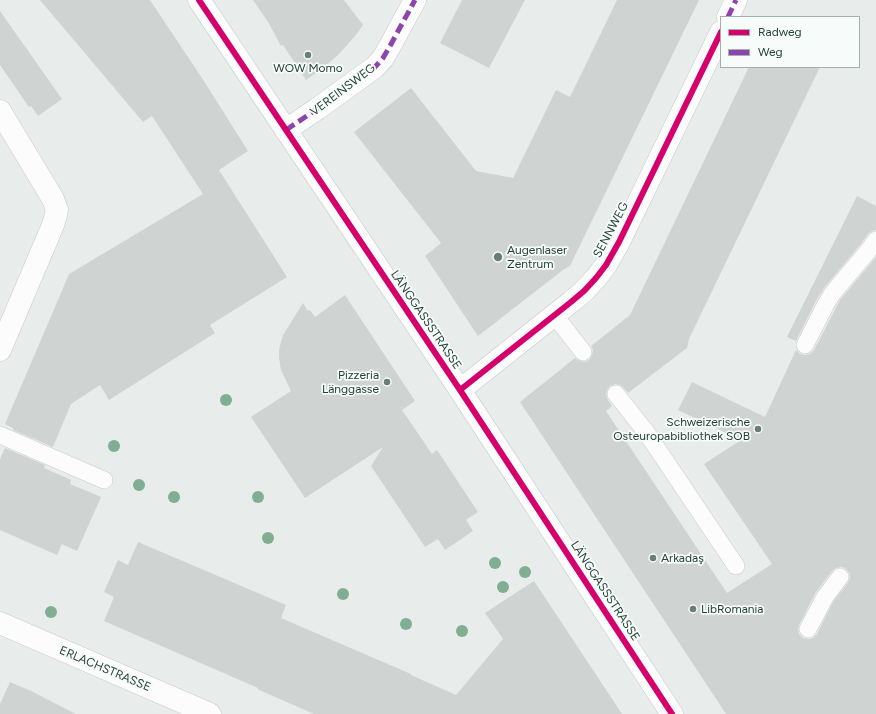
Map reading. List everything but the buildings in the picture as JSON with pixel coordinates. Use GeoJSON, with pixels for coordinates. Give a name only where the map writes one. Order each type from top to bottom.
{"type":"FeatureCollection","features":[{"type":"Feature","properties":{"kind":"street","name":"LÄNGGASSSTRASSE"},"geometry":{"type":"LineString","coordinates":[[199,0],[460,390],[672,714]]}},
{"type":"Feature","properties":{"kind":"street","name":"VEREINSWEG"},"geometry":{"type":"LineString","coordinates":[[286,130],[317,110],[375,66],[383,58],[415,0]]}},
{"type":"Feature","properties":{"kind":"street"},"geometry":{"type":"LineString","coordinates":[[728,16],[736,0]]}},
{"type":"Feature","properties":{"kind":"street","name":"SENNWEG"},"geometry":{"type":"LineString","coordinates":[[460,390],[555,316],[584,291],[596,278],[619,242],[720,34]]}},
{"type":"Feature","properties":{"kind":"street"},"geometry":{"type":"LineString","coordinates":[[0,111],[53,199],[57,210],[56,219],[0,350]]}},
{"type":"Feature","properties":{"kind":"street","name":"ERLACHSTRASSE"},"geometry":{"type":"LineString","coordinates":[[0,624],[210,714]]}},
{"type":"Feature","properties":{"kind":"lane"},"geometry":{"type":"LineString","coordinates":[[805,345],[832,294],[872,247],[876,240]]}},
{"type":"Feature","properties":{"kind":"lane"},"geometry":{"type":"LineString","coordinates":[[555,316],[583,352]]}},
{"type":"Feature","properties":{"kind":"lane"},"geometry":{"type":"LineString","coordinates":[[616,394],[646,432],[736,566]]}},
{"type":"Feature","properties":{"kind":"lane"},"geometry":{"type":"LineString","coordinates":[[0,435],[104,480]]}},
{"type":"Feature","properties":{"kind":"lane"},"geometry":{"type":"LineString","coordinates":[[808,629],[826,597],[840,577]]}},
{"type":"Feature","properties":{"kind":"marked path"},"geometry":{"type":"LineString","coordinates":[[286,130],[375,67],[383,58],[415,0]]}},
{"type":"Feature","properties":{"kind":"marked path"},"geometry":{"type":"LineString","coordinates":[[728,16],[736,0]]}},
{"type":"Feature","properties":{"kind":"cycle path"},"geometry":{"type":"LineString","coordinates":[[199,0],[460,390],[672,714]]}},
{"type":"Feature","properties":{"kind":"cycle path"},"geometry":{"type":"LineString","coordinates":[[460,390],[584,291],[606,265],[619,242],[720,34]]}},
{"type":"Feature","properties":{"kind":"place","name":"WOW Momo"},"geometry":{"type":"Point","coordinates":[308,55]}},
{"type":"Feature","properties":{"kind":"place","name":"Augenlaser Zentrum"},"geometry":{"type":"Point","coordinates":[498,257]}},
{"type":"Feature","properties":{"kind":"place","name":"Pizzeria Länggasse"},"geometry":{"type":"Point","coordinates":[387,382]}},
{"type":"Feature","properties":{"kind":"place","name":"Schweizerische Osteuropabibliothek SOB"},"geometry":{"type":"Point","coordinates":[758,429]}},
{"type":"Feature","properties":{"kind":"place","name":"Arkadaş"},"geometry":{"type":"Point","coordinates":[653,558]}},
{"type":"Feature","properties":{"kind":"place","name":"LibRomania"},"geometry":{"type":"Point","coordinates":[693,609]}}]}
